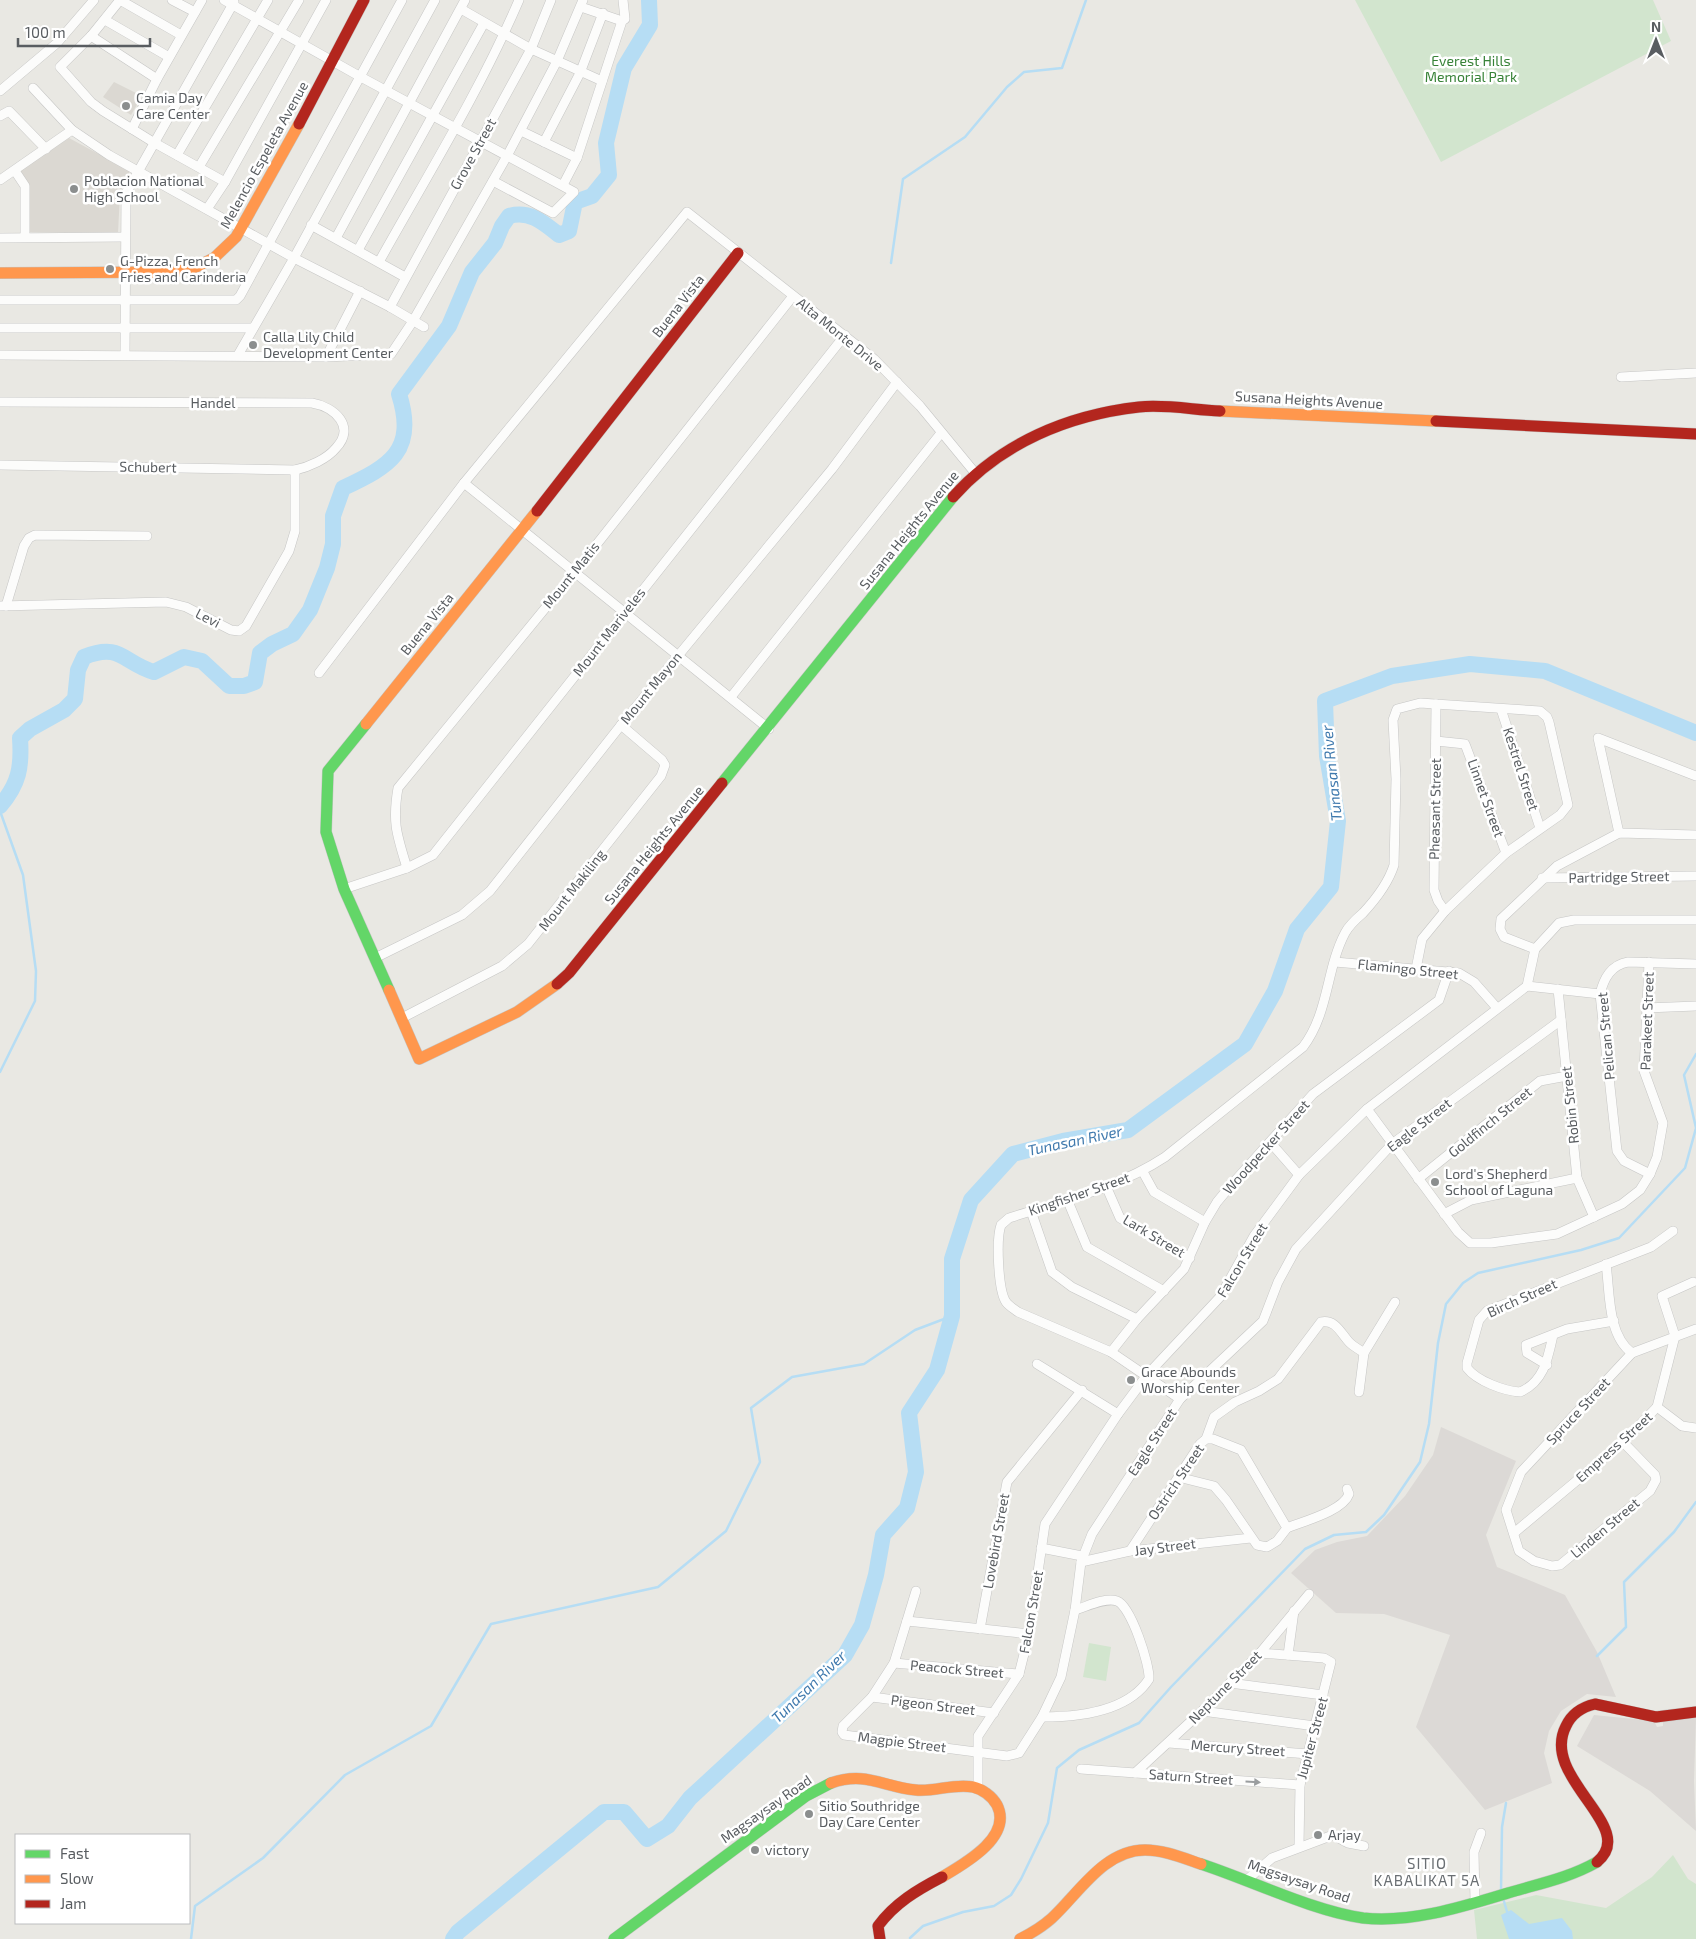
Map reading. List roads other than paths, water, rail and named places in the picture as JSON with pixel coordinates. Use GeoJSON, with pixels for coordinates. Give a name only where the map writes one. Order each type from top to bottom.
{"type":"FeatureCollection","features":[{"type":"Feature","properties":{"kind":"street"},"geometry":{"type":"LineString","coordinates":[[0,92],[57,43],[94,0]]}},
{"type":"Feature","properties":{"kind":"street"},"geometry":{"type":"LineString","coordinates":[[181,35],[120,0],[91,36],[60,67],[91,102],[153,142],[226,182]]}},
{"type":"Feature","properties":{"kind":"street"},"geometry":{"type":"LineString","coordinates":[[172,0],[195,12]]}},
{"type":"Feature","properties":{"kind":"street"},"geometry":{"type":"LineString","coordinates":[[132,129],[156,79],[202,0]]}},
{"type":"Feature","properties":{"kind":"street"},"geometry":{"type":"LineString","coordinates":[[177,155],[268,0]]}},
{"type":"Feature","properties":{"kind":"street"},"geometry":{"type":"LineString","coordinates":[[199,167],[299,0]]}},
{"type":"Feature","properties":{"kind":"street"},"geometry":{"type":"LineString","coordinates":[[207,209],[226,182],[326,0]]}},
{"type":"Feature","properties":{"kind":"street","name":"Melencio Espeleta Avenue"},"geometry":{"type":"LineString","coordinates":[[0,273],[124,274],[175,272],[198,268],[225,251],[242,228],[300,119],[334,61],[364,0]]}},
{"type":"Feature","properties":{"kind":"street"},"geometry":{"type":"LineString","coordinates":[[0,300],[236,300],[240,296],[267,243],[402,0]]}},
{"type":"Feature","properties":{"kind":"street"},"geometry":{"type":"LineString","coordinates":[[238,355],[294,258],[434,0]]}},
{"type":"Feature","properties":{"kind":"street"},"geometry":{"type":"LineString","coordinates":[[336,238],[408,102],[465,0]]}},
{"type":"Feature","properties":{"kind":"street"},"geometry":{"type":"LineString","coordinates":[[379,262],[454,128],[504,34],[519,0]]}},
{"type":"Feature","properties":{"kind":"street","name":"Grove Street"},"geometry":{"type":"LineString","coordinates":[[390,306],[531,49],[551,0]]}},
{"type":"Feature","properties":{"kind":"street"},"geometry":{"type":"LineString","coordinates":[[562,185],[577,158],[622,21],[625,17],[623,0]]}},
{"type":"Feature","properties":{"kind":"street"},"geometry":{"type":"LineString","coordinates":[[125,355],[126,193],[230,2],[359,76],[574,192],[553,213],[493,181]]}},
{"type":"Feature","properties":{"kind":"street"},"geometry":{"type":"LineString","coordinates":[[0,355],[326,357],[391,354],[507,156],[557,61],[582,4],[622,21]]}},
{"type":"Feature","properties":{"kind":"street"},"geometry":{"type":"LineString","coordinates":[[460,10],[531,49],[602,81]]}},
{"type":"Feature","properties":{"kind":"street"},"geometry":{"type":"LineString","coordinates":[[544,142],[580,72],[603,13]]}},
{"type":"Feature","properties":{"kind":"street"},"geometry":{"type":"LineString","coordinates":[[105,20],[169,57]]}},
{"type":"Feature","properties":{"kind":"street"},"geometry":{"type":"LineString","coordinates":[[358,250],[484,23]]}},
{"type":"Feature","properties":{"kind":"street"},"geometry":{"type":"LineString","coordinates":[[91,36],[156,79]]}},
{"type":"Feature","properties":{"kind":"street"},"geometry":{"type":"LineString","coordinates":[[33,88],[72,130],[109,155],[294,258],[390,306],[424,327]]}},
{"type":"Feature","properties":{"kind":"street"},"geometry":{"type":"LineString","coordinates":[[0,116],[9,111],[46,149]]}},
{"type":"Feature","properties":{"kind":"street"},"geometry":{"type":"LineString","coordinates":[[0,180],[72,130]]}},
{"type":"Feature","properties":{"kind":"street"},"geometry":{"type":"LineString","coordinates":[[521,130],[577,158]]}},
{"type":"Feature","properties":{"kind":"street"},"geometry":{"type":"LineString","coordinates":[[15,171],[25,186],[25,236]]}},
{"type":"Feature","properties":{"kind":"street","name":"Alta Monte Drive"},"geometry":{"type":"LineString","coordinates":[[464,483],[687,212],[845,335],[897,382],[976,474]]}},
{"type":"Feature","properties":{"kind":"street"},"geometry":{"type":"LineString","coordinates":[[311,224],[405,277]]}},
{"type":"Feature","properties":{"kind":"street"},"geometry":{"type":"LineString","coordinates":[[0,238],[25,236],[125,236]]}},
{"type":"Feature","properties":{"kind":"street","name":"Buena Vista"},"geometry":{"type":"LineString","coordinates":[[419,1059],[344,889],[326,832],[328,770],[522,530],[738,253]]}},
{"type":"Feature","properties":{"kind":"street"},"geometry":{"type":"LineString","coordinates":[[326,357],[360,291]]}},
{"type":"Feature","properties":{"kind":"street","name":"Mount Matis"},"geometry":{"type":"LineString","coordinates":[[407,868],[396,832],[394,812],[398,788],[574,573],[793,296]]}},
{"type":"Feature","properties":{"kind":"street"},"geometry":{"type":"LineString","coordinates":[[0,328],[253,328]]}},
{"type":"Feature","properties":{"kind":"street","name":"Mount Mariveles"},"geometry":{"type":"LineString","coordinates":[[344,889],[407,868],[426,859],[438,849],[845,335]]}},
{"type":"Feature","properties":{"kind":"street"},"geometry":{"type":"LineString","coordinates":[[1621,377],[1696,373]]}},
{"type":"Feature","properties":{"kind":"street","name":"Mount Mayon"},"geometry":{"type":"LineString","coordinates":[[375,958],[462,915],[483,899],[621,725],[820,483],[897,382]]}},
{"type":"Feature","properties":{"kind":"street","name":"Handel"},"geometry":{"type":"LineString","coordinates":[[0,402],[306,403],[327,407],[340,417],[344,424],[345,433],[342,442],[335,450],[308,467],[295,470]]}},
{"type":"Feature","properties":{"kind":"street","name":"Susana Heights Avenue"},"geometry":{"type":"LineString","coordinates":[[419,1059],[534,1002],[553,989],[569,973],[769,728],[955,495],[976,474],[1010,447],[1044,429],[1088,416],[1141,407],[1696,434]]}},
{"type":"Feature","properties":{"kind":"street"},"geometry":{"type":"LineString","coordinates":[[731,697],[941,433]]}},
{"type":"Feature","properties":{"kind":"street","name":"Schubert"},"geometry":{"type":"LineString","coordinates":[[0,466],[295,470]]}},
{"type":"Feature","properties":{"kind":"street","name":"Levi"},"geometry":{"type":"LineString","coordinates":[[3,606],[166,602],[186,607],[231,630],[239,631],[246,626],[289,551],[295,531],[295,470]]}},
{"type":"Feature","properties":{"kind":"street"},"geometry":{"type":"LineString","coordinates":[[319,672],[464,483],[769,728]]}},
{"type":"Feature","properties":{"kind":"street"},"geometry":{"type":"LineString","coordinates":[[3,606],[24,546],[29,538],[35,535],[147,536]]}},
{"type":"Feature","properties":{"kind":"street","name":"Kingfisher Street"},"geometry":{"type":"LineString","coordinates":[[1180,1399],[1111,1352],[1018,1312],[1007,1304],[1002,1292],[999,1231],[1001,1225],[1009,1218],[1143,1172],[1165,1157],[1303,1047],[1313,1034],[1320,1016],[1346,931],[1383,889],[1390,878],[1394,865],[1396,779],[1393,720],[1397,709],[1413,704],[1436,704]]}},
{"type":"Feature","properties":{"kind":"street"},"geometry":{"type":"LineString","coordinates":[[1416,968],[1422,939],[1445,911],[1506,853],[1560,815],[1568,805],[1547,717],[1540,711],[1436,704]]}},
{"type":"Feature","properties":{"kind":"street","name":"Pheasant Street"},"geometry":{"type":"LineString","coordinates":[[1436,704],[1434,890],[1438,901],[1445,911]]}},
{"type":"Feature","properties":{"kind":"street","name":"Kestrel Street"},"geometry":{"type":"LineString","coordinates":[[1501,709],[1540,828]]}},
{"type":"Feature","properties":{"kind":"street","name":"Mount Makiling"},"geometry":{"type":"LineString","coordinates":[[402,1018],[502,966],[528,944],[661,776],[665,765],[662,760],[621,725]]}},
{"type":"Feature","properties":{"kind":"street"},"geometry":{"type":"LineString","coordinates":[[1620,833],[1598,738],[1696,776]]}},
{"type":"Feature","properties":{"kind":"street","name":"Linnet Street"},"geometry":{"type":"LineString","coordinates":[[1436,742],[1465,744],[1506,853]]}},
{"type":"Feature","properties":{"kind":"street"},"geometry":{"type":"LineString","coordinates":[[1534,949],[1504,937],[1500,929],[1501,919],[1542,878],[1557,866],[1620,833],[1696,834]]}},
{"type":"Feature","properties":{"kind":"street","name":"Partridge Street"},"geometry":{"type":"LineString","coordinates":[[1542,878],[1696,876]]}},
{"type":"Feature","properties":{"kind":"street"},"geometry":{"type":"LineString","coordinates":[[1600,994],[1527,986],[1534,949],[1554,928],[1566,921],[1696,920]]}},
{"type":"Feature","properties":{"kind":"street","name":"Flamingo Street"},"geometry":{"type":"LineString","coordinates":[[1335,962],[1449,971],[1468,977],[1497,1008]]}},
{"type":"Feature","properties":{"kind":"street","name":"Pelican Street"},"geometry":{"type":"LineString","coordinates":[[1650,1174],[1624,1161],[1618,1151],[1600,994],[1606,977],[1619,964],[1649,962],[1696,964]]}},
{"type":"Feature","properties":{"kind":"street","name":"Parakeet Street"},"geometry":{"type":"LineString","coordinates":[[1444,1214],[1464,1239],[1470,1243],[1491,1243],[1557,1234],[1632,1198],[1650,1174],[1661,1142],[1662,1123],[1644,1071],[1649,962]]}},
{"type":"Feature","properties":{"kind":"street","name":"Woodpecker Street"},"geometry":{"type":"LineString","coordinates":[[1111,1352],[1137,1319],[1177,1279],[1190,1258],[1217,1202],[1270,1142],[1313,1094],[1439,1000],[1449,971]]}},
{"type":"Feature","properties":{"kind":"street","name":"Falcon Street"},"geometry":{"type":"LineString","coordinates":[[978,1788],[978,1736],[1019,1674],[1029,1634],[1045,1524],[1118,1414],[1147,1375],[1220,1297],[1254,1236],[1299,1175],[1367,1109],[1527,986]]}},
{"type":"Feature","properties":{"kind":"street","name":"Robin Street"},"geometry":{"type":"LineString","coordinates":[[1558,989],[1577,1178],[1594,1217]]}},
{"type":"Feature","properties":{"kind":"street"},"geometry":{"type":"LineString","coordinates":[[1646,1008],[1696,1006]]}},
{"type":"Feature","properties":{"kind":"street","name":"Eagle Street"},"geometry":{"type":"LineString","coordinates":[[977,1751],[1015,1755],[1022,1749],[1042,1717],[1061,1677],[1075,1610],[1082,1559],[1092,1534],[1180,1399],[1263,1321],[1278,1282],[1296,1249],[1392,1144],[1560,1020]]}},
{"type":"Feature","properties":{"kind":"street","name":"Goldfinch Street"},"geometry":{"type":"LineString","coordinates":[[1418,1179],[1540,1082],[1567,1076]]}},
{"type":"Feature","properties":{"kind":"street"},"geometry":{"type":"LineString","coordinates":[[1367,1109],[1444,1214],[1471,1200],[1577,1178]]}},
{"type":"Feature","properties":{"kind":"street"},"geometry":{"type":"LineString","coordinates":[[1270,1142],[1299,1175]]}},
{"type":"Feature","properties":{"kind":"street"},"geometry":{"type":"LineString","coordinates":[[1143,1172],[1154,1192],[1206,1222]]}},
{"type":"Feature","properties":{"kind":"street","name":"Lark Street"},"geometry":{"type":"LineString","coordinates":[[1106,1186],[1120,1218],[1190,1258]]}},
{"type":"Feature","properties":{"kind":"street"},"geometry":{"type":"LineString","coordinates":[[1067,1198],[1087,1247],[1164,1291]]}},
{"type":"Feature","properties":{"kind":"street"},"geometry":{"type":"LineString","coordinates":[[1031,1211],[1052,1272],[1072,1288],[1137,1319]]}},
{"type":"Feature","properties":{"kind":"street","name":"Birch Street"},"geometry":{"type":"LineString","coordinates":[[1553,1335],[1547,1365],[1532,1384],[1520,1392],[1504,1389],[1471,1372],[1467,1363],[1483,1314],[1537,1290],[1651,1247],[1673,1230]]}},
{"type":"Feature","properties":{"kind":"street"},"geometry":{"type":"LineString","coordinates":[[1606,1264],[1614,1321],[1619,1339],[1632,1353]]}},
{"type":"Feature","properties":{"kind":"street"},"geometry":{"type":"LineString","coordinates":[[1675,1336],[1662,1296],[1693,1282]]}},
{"type":"Feature","properties":{"kind":"street"},"geometry":{"type":"LineString","coordinates":[[1359,1392],[1364,1353],[1395,1302]]}},
{"type":"Feature","properties":{"kind":"street","name":"Ostrich Street"},"geometry":{"type":"LineString","coordinates":[[1130,1551],[1178,1476],[1200,1444],[1206,1439],[1214,1417],[1235,1402],[1259,1391],[1278,1379],[1321,1322],[1328,1321],[1334,1324],[1348,1340],[1364,1353]]}},
{"type":"Feature","properties":{"kind":"street"},"geometry":{"type":"LineString","coordinates":[[1547,1365],[1532,1357],[1525,1349],[1530,1342],[1567,1329],[1614,1321]]}},
{"type":"Feature","properties":{"kind":"street","name":"Spruce Street"},"geometry":{"type":"LineString","coordinates":[[1514,1533],[1506,1507],[1521,1472],[1632,1353],[1696,1329]]}},
{"type":"Feature","properties":{"kind":"street","name":"Empress Street"},"geometry":{"type":"LineString","coordinates":[[1514,1533],[1623,1442],[1657,1407],[1675,1336]]}},
{"type":"Feature","properties":{"kind":"street"},"geometry":{"type":"LineString","coordinates":[[1037,1364],[1082,1390],[1118,1414]]}},
{"type":"Feature","properties":{"kind":"street","name":"Lovebird Street"},"geometry":{"type":"LineString","coordinates":[[980,1629],[1007,1482],[1082,1390]]}},
{"type":"Feature","properties":{"kind":"street"},"geometry":{"type":"LineString","coordinates":[[1657,1407],[1682,1426],[1696,1428]]}},
{"type":"Feature","properties":{"kind":"street"},"geometry":{"type":"LineString","coordinates":[[1206,1439],[1213,1439],[1241,1450],[1287,1528]]}},
{"type":"Feature","properties":{"kind":"street","name":"Linden Street"},"geometry":{"type":"LineString","coordinates":[[1514,1533],[1520,1551],[1534,1561],[1552,1566],[1560,1565],[1567,1560],[1654,1486],[1655,1475],[1623,1442]]}},
{"type":"Feature","properties":{"kind":"street"},"geometry":{"type":"LineString","coordinates":[[1178,1476],[1214,1486],[1257,1545],[1267,1547],[1277,1541],[1287,1528],[1340,1506],[1349,1494],[1347,1488]]}},
{"type":"Feature","properties":{"kind":"street","name":"Jay Street"},"geometry":{"type":"LineString","coordinates":[[1082,1559],[1130,1551],[1251,1538]]}},
{"type":"Feature","properties":{"kind":"street"},"geometry":{"type":"LineString","coordinates":[[1041,1548],[1082,1559]]}},
{"type":"Feature","properties":{"kind":"street","name":"Magpie Street"},"geometry":{"type":"LineString","coordinates":[[916,1591],[894,1663],[872,1697],[843,1726],[842,1730],[844,1735],[977,1751]]}},
{"type":"Feature","properties":{"kind":"street","name":"Neptune Street"},"geometry":{"type":"LineString","coordinates":[[1135,1773],[1169,1743],[1230,1683],[1260,1652],[1309,1594]]}},
{"type":"Feature","properties":{"kind":"street"},"geometry":{"type":"LineString","coordinates":[[1042,1717],[1065,1717],[1112,1707],[1132,1696],[1149,1679],[1148,1666],[1134,1626],[1124,1606],[1117,1601],[1108,1600],[1075,1610]]}},
{"type":"Feature","properties":{"kind":"street"},"geometry":{"type":"LineString","coordinates":[[1260,1652],[1288,1655],[1294,1611]]}},
{"type":"Feature","properties":{"kind":"street"},"geometry":{"type":"LineString","coordinates":[[907,1621],[1029,1634]]}},
{"type":"Feature","properties":{"kind":"street","name":"Jupiter Street"},"geometry":{"type":"LineString","coordinates":[[1288,1655],[1324,1658],[1331,1662],[1300,1785],[1299,1846]]}},
{"type":"Feature","properties":{"kind":"street","name":"Peacock Street"},"geometry":{"type":"LineString","coordinates":[[894,1663],[1019,1674]]}},
{"type":"Feature","properties":{"kind":"street"},"geometry":{"type":"LineString","coordinates":[[1230,1683],[1324,1695]]}},
{"type":"Feature","properties":{"kind":"street","name":"Pigeon Street"},"geometry":{"type":"LineString","coordinates":[[872,1697],[994,1712]]}},
{"type":"Feature","properties":{"kind":"street","name":"Magsaysay Road"},"geometry":{"type":"LineString","coordinates":[[1020,1939],[1034,1932],[1054,1915],[1103,1865],[1128,1854],[1153,1851],[1172,1855],[1248,1879],[1342,1913],[1368,1918],[1411,1916],[1475,1902],[1576,1873],[1599,1863],[1604,1856],[1606,1832],[1600,1816],[1562,1758],[1563,1730],[1579,1709],[1588,1705],[1602,1703],[1653,1716],[1668,1717],[1696,1712]]}},
{"type":"Feature","properties":{"kind":"street"},"geometry":{"type":"LineString","coordinates":[[1202,1711],[1315,1726]]}},
{"type":"Feature","properties":{"kind":"street","name":"Mercury Street"},"geometry":{"type":"LineString","coordinates":[[1169,1743],[1308,1754]]}},
{"type":"Feature","properties":{"kind":"street","name":"Saturn Street"},"geometry":{"type":"LineString","coordinates":[[1081,1769],[1300,1785]]}},
{"type":"Feature","properties":{"kind":"street","name":"Magsaysay Road"},"geometry":{"type":"LineString","coordinates":[[614,1939],[806,1796],[831,1783],[854,1777],[878,1780],[916,1790],[958,1785],[978,1788]]}},
{"type":"Feature","properties":{"kind":"street"},"geometry":{"type":"LineString","coordinates":[[880,1939],[878,1926],[890,1908],[957,1868],[978,1853],[991,1839],[998,1825],[999,1810],[994,1799],[978,1788]]}},
{"type":"Feature","properties":{"kind":"street"},"geometry":{"type":"LineString","coordinates":[[1475,1902],[1474,1852],[1481,1833]]}},
{"type":"Feature","properties":{"kind":"street"},"geometry":{"type":"LineString","coordinates":[[1248,1879],[1272,1858],[1299,1846],[1334,1835],[1348,1843],[1364,1846]]}},
{"type":"Feature","properties":{"kind":"water"},"geometry":{"type":"Polygon","coordinates":[[[1511,1910],[1529,1924],[1562,1918],[1572,1931],[1573,1939],[1509,1939],[1501,1915],[1511,1910]]]}},
{"type":"Feature","properties":{"kind":"waterway"},"geometry":{"type":"LineString","coordinates":[[0,806],[18,775],[20,766],[20,738],[30,729],[64,710],[75,699],[78,670],[84,657],[96,653],[114,653],[154,672],[184,657],[202,661],[229,686],[244,686],[255,682],[260,653],[272,644],[293,634],[310,610],[327,568],[333,544],[333,516],[343,488],[386,464],[402,443],[404,414],[399,394],[449,326],[472,272],[495,243],[502,226],[509,216],[524,215],[536,219],[559,235],[569,231],[575,202],[592,196],[609,175],[606,143],[624,68],[650,25],[649,0]]}},
{"type":"Feature","properties":{"kind":"waterway"},"geometry":{"type":"LineString","coordinates":[[891,263],[903,179],[965,137],[1007,87],[1024,72],[1062,68],[1086,0]]}},
{"type":"Feature","properties":{"kind":"waterway","name":"Tunasan River"},"geometry":{"type":"LineString","coordinates":[[453,1939],[458,1932],[604,1812],[624,1812],[647,1839],[668,1826],[690,1798],[845,1655],[862,1625],[876,1575],[883,1535],[907,1508],[916,1472],[909,1413],[937,1370],[952,1316],[952,1259],[971,1200],[1013,1154],[1063,1141],[1128,1130],[1245,1044],[1275,991],[1297,929],[1331,887],[1338,821],[1327,756],[1325,701],[1392,676],[1470,664],[1545,671],[1696,733]]}},
{"type":"Feature","properties":{"kind":"waterway"},"geometry":{"type":"LineString","coordinates":[[0,811],[23,875],[36,971],[35,1001],[0,1072]]}},
{"type":"Feature","properties":{"kind":"waterway"},"geometry":{"type":"LineString","coordinates":[[910,1938],[923,1926],[963,1912],[994,1906],[1011,1895],[1021,1879],[1048,1823],[1057,1768],[1079,1750],[1139,1723],[1171,1687],[1305,1549],[1334,1535],[1366,1532],[1384,1515],[1420,1462],[1429,1424],[1438,1343],[1446,1304],[1463,1283],[1478,1273],[1581,1250],[1619,1238],[1685,1168],[1696,1128],[1684,1075],[1696,1054]]}},
{"type":"Feature","properties":{"kind":"waterway"},"geometry":{"type":"LineString","coordinates":[[191,1939],[195,1906],[263,1858],[345,1775],[431,1726],[491,1624],[658,1587],[726,1531],[760,1462],[751,1408],[792,1377],[864,1364],[915,1330],[952,1316]]}},
{"type":"Feature","properties":{"kind":"waterway"},"geometry":{"type":"LineString","coordinates":[[1597,1656],[1626,1627],[1624,1582],[1674,1532],[1696,1502]]}},
{"type":"Feature","properties":{"kind":"waterway"},"geometry":{"type":"LineString","coordinates":[[1501,1891],[1502,1827],[1506,1803]]}},
{"type":"Feature","properties":{"kind":"waterway"},"geometry":{"type":"LineString","coordinates":[[1503,1898],[1508,1915]]}},
{"type":"Feature","properties":{"kind":"place","name":"Camia Day Care Center"},"geometry":{"type":"Point","coordinates":[126,106]}},
{"type":"Feature","properties":{"kind":"place","name":"Poblacion National High School"},"geometry":{"type":"Point","coordinates":[74,189]}},
{"type":"Feature","properties":{"kind":"place","name":"G-Pizza, French Fries and Carinderia"},"geometry":{"type":"Point","coordinates":[110,269]}},
{"type":"Feature","properties":{"kind":"place","name":"Calla Lily Child Development Center"},"geometry":{"type":"Point","coordinates":[253,345]}},
{"type":"Feature","properties":{"kind":"place","name":"Lord's Shepherd School of Laguna"},"geometry":{"type":"Point","coordinates":[1435,1182]}},
{"type":"Feature","properties":{"kind":"place","name":"Grace Abounds Worship Center"},"geometry":{"type":"Point","coordinates":[1131,1380]}},
{"type":"Feature","properties":{"kind":"place","name":"Sitio Southridge Day Care Center"},"geometry":{"type":"Point","coordinates":[809,1814]}},
{"type":"Feature","properties":{"kind":"place","name":"Arjay"},"geometry":{"type":"Point","coordinates":[1318,1835]}},
{"type":"Feature","properties":{"kind":"place","name":"victory"},"geometry":{"type":"Point","coordinates":[755,1850]}},
{"type":"Feature","properties":{"kind":"district","name":"SITIO KABALIKAT 5A"},"geometry":{"type":"Point","coordinates":[1427,1872]}},
{"type":"Feature","properties":{"kind":"park label","name":"Everest Hills Memorial Park"},"geometry":{"type":"Point","coordinates":[1471,69]}}]}
